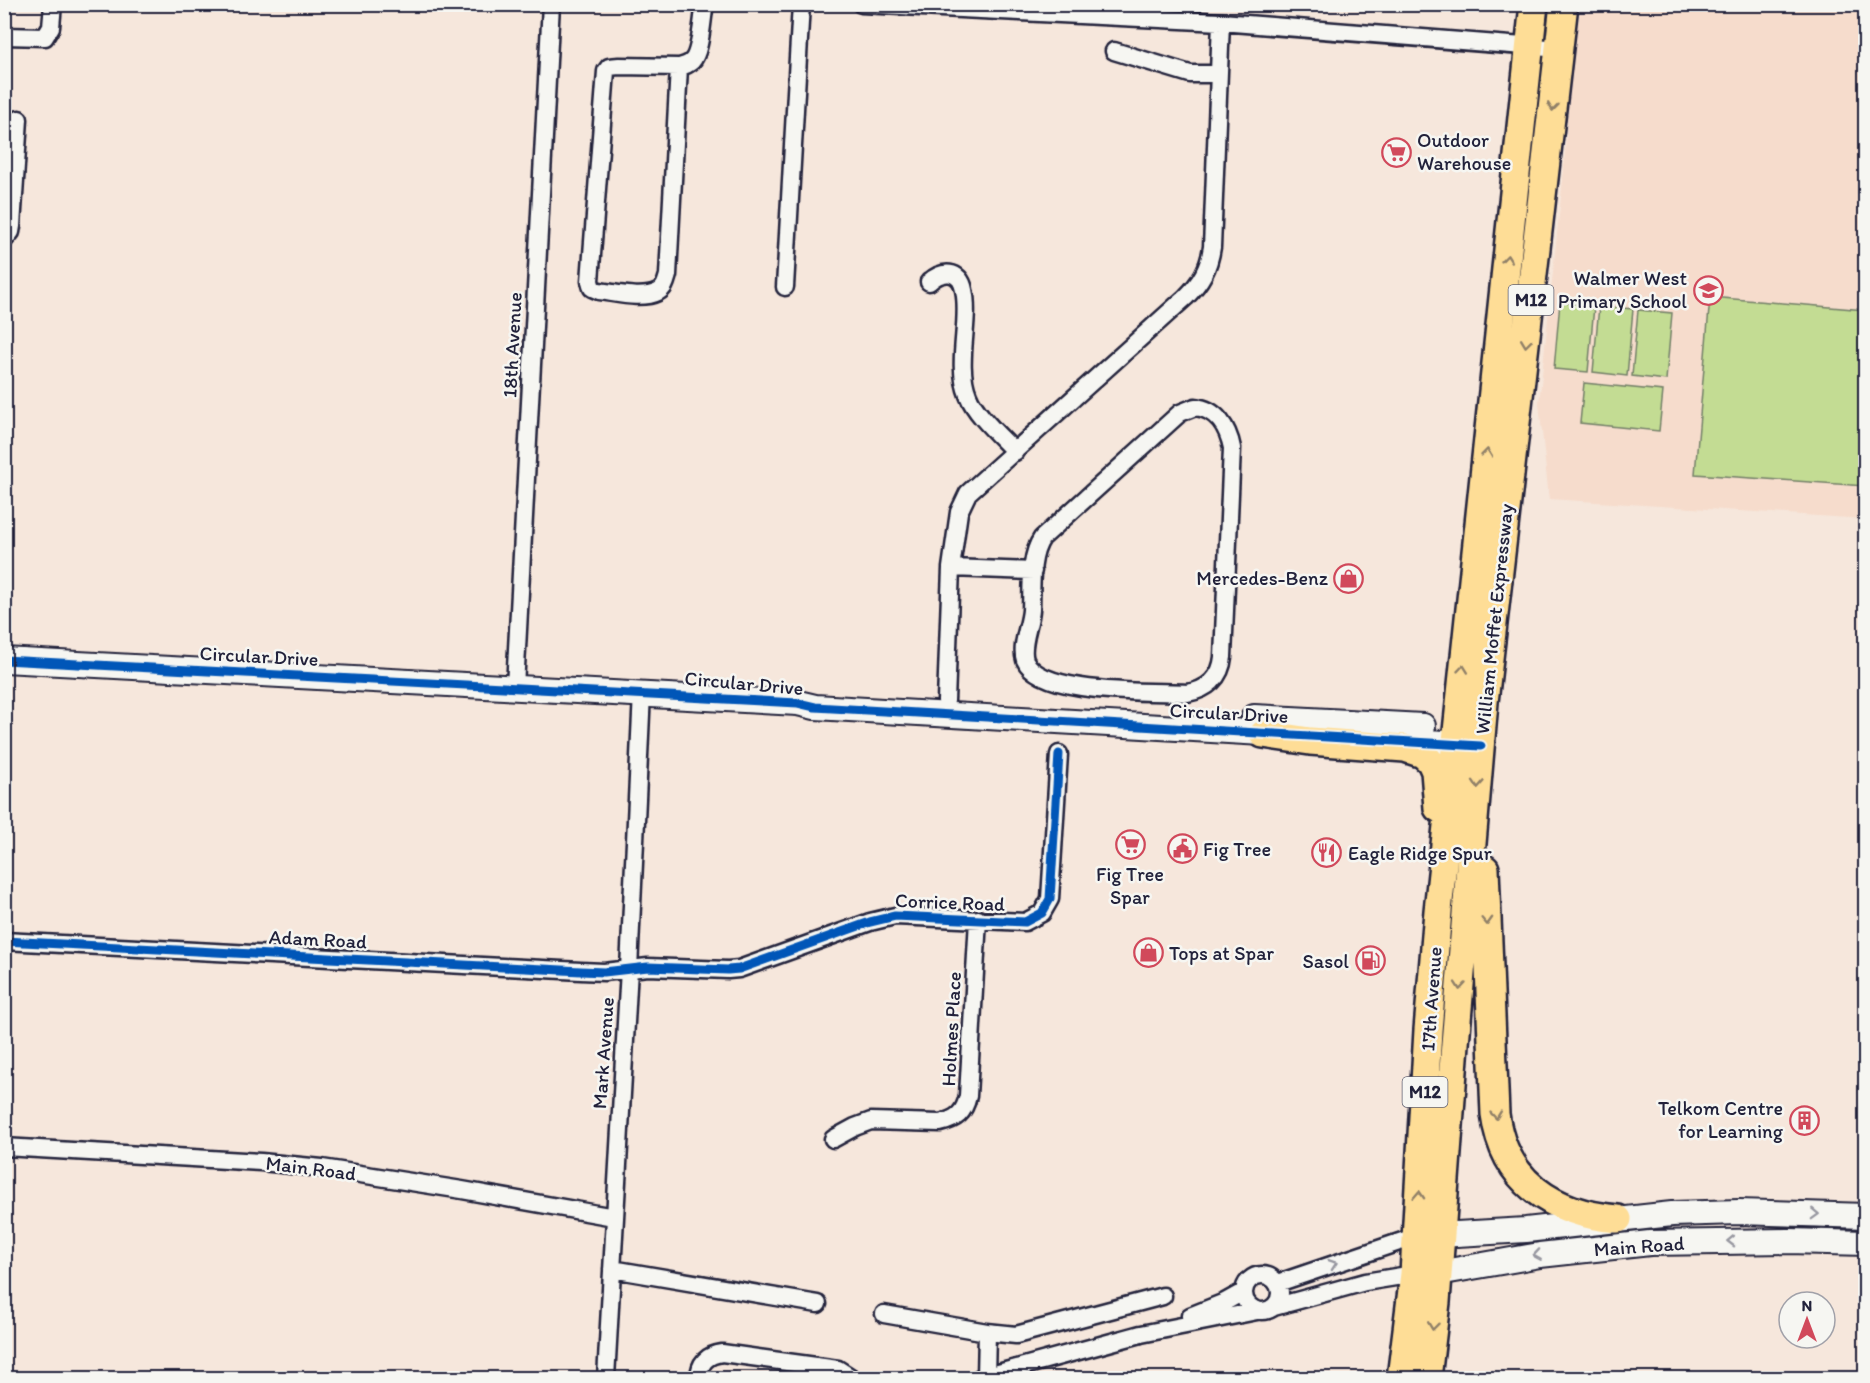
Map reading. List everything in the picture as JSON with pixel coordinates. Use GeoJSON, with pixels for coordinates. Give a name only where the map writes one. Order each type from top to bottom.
{"type":"FeatureCollection","features":[{"type":"Feature","properties":{"kind":"main road","name":"William Moffet Expressway"},"geometry":{"type":"LineString","coordinates":[[1428,1236],[1475,823],[1469,736],[1534,4]]}},
{"type":"Feature","properties":{"kind":"main road","name":"William Moffet Expressway"},"geometry":{"type":"LineString","coordinates":[[1469,736],[1560,49],[1564,4]]}},
{"type":"Feature","properties":{"kind":"main road"},"geometry":{"type":"LineString","coordinates":[[1263,734],[1310,741],[1405,748],[1423,753],[1435,771],[1445,842]]}},
{"type":"Feature","properties":{"kind":"main road","name":"17th Avenue"},"geometry":{"type":"LineString","coordinates":[[1401,1378],[1426,1274],[1428,1030],[1445,842],[1469,736]]}},
{"type":"Feature","properties":{"kind":"main road"},"geometry":{"type":"LineString","coordinates":[[1475,823],[1483,834],[1495,1114],[1502,1142],[1515,1169],[1544,1198],[1574,1211],[1618,1219]]}},
{"type":"Feature","properties":{"kind":"main road","name":"M12"},"geometry":{"type":"LineString","coordinates":[[1426,1274],[1427,1378]]}},
{"type":"Feature","properties":{"kind":"street"},"geometry":{"type":"LineString","coordinates":[[4,36],[45,37],[51,27],[53,4]]}},
{"type":"Feature","properties":{"kind":"street","name":"18th Avenue"},"geometry":{"type":"LineString","coordinates":[[515,687],[551,4]]}},
{"type":"Feature","properties":{"kind":"street"},"geometry":{"type":"LineString","coordinates":[[679,67],[668,275],[665,286],[658,292],[648,294],[599,291],[592,288],[590,281],[606,70],[609,67],[619,66],[679,67],[688,65],[694,60],[705,4]]}},
{"type":"Feature","properties":{"kind":"street"},"geometry":{"type":"LineString","coordinates":[[784,286],[801,4]]}},
{"type":"Feature","properties":{"kind":"street"},"geometry":{"type":"LineString","coordinates":[[861,4],[1221,22],[1560,49]]}},
{"type":"Feature","properties":{"kind":"street"},"geometry":{"type":"LineString","coordinates":[[946,701],[951,568],[956,523],[963,502],[974,485],[1015,452],[1186,297],[1202,279],[1208,268],[1212,247],[1221,22]]}},
{"type":"Feature","properties":{"kind":"street"},"geometry":{"type":"LineString","coordinates":[[1114,51],[1190,74],[1219,74]]}},
{"type":"Feature","properties":{"kind":"street"},"geometry":{"type":"LineString","coordinates":[[4,240],[12,226],[19,119]]}},
{"type":"Feature","properties":{"kind":"street"},"geometry":{"type":"LineString","coordinates":[[929,282],[940,274],[947,273],[962,282],[965,297],[963,373],[968,398],[1015,452]]}},
{"type":"Feature","properties":{"kind":"street"},"geometry":{"type":"LineString","coordinates":[[1203,408],[1219,419],[1227,429],[1232,448],[1223,657],[1220,672],[1210,685],[1187,693],[1084,688],[1058,683],[1036,674],[1026,662],[1024,649],[1029,626],[1033,571],[1038,544],[1042,538],[1180,413],[1187,409],[1203,408]]}},
{"type":"Feature","properties":{"kind":"street"},"geometry":{"type":"LineString","coordinates":[[951,568],[1033,571]]}},
{"type":"Feature","properties":{"kind":"street","name":"Circular Drive"},"geometry":{"type":"LineString","coordinates":[[4,660],[642,693],[798,703],[814,707],[1263,734],[1469,736]]}},
{"type":"Feature","properties":{"kind":"street","name":"Mark Avenue"},"geometry":{"type":"LineString","coordinates":[[606,1378],[642,693]]}},
{"type":"Feature","properties":{"kind":"street","name":"Circular Drive"},"geometry":{"type":"LineString","coordinates":[[798,703],[814,697],[946,701],[1469,736]]}},
{"type":"Feature","properties":{"kind":"street","name":"Corrice Road"},"geometry":{"type":"LineString","coordinates":[[629,969],[671,967],[739,969],[884,918],[911,916],[1025,922],[1042,913],[1048,906],[1052,888],[1059,753]]}},
{"type":"Feature","properties":{"kind":"street","name":"Holmes Place"},"geometry":{"type":"LineString","coordinates":[[834,1139],[871,1121],[940,1123],[950,1121],[961,1113],[968,1096],[978,919]]}},
{"type":"Feature","properties":{"kind":"street","name":"Adam Road"},"geometry":{"type":"LineString","coordinates":[[4,941],[581,971],[629,969]]}},
{"type":"Feature","properties":{"kind":"street","name":"Main Road"},"geometry":{"type":"LineString","coordinates":[[4,1147],[261,1162],[322,1168],[614,1217]]}},
{"type":"Feature","properties":{"kind":"street","name":"Main Road"},"geometry":{"type":"LineString","coordinates":[[1428,1236],[1526,1230],[1672,1214],[1739,1212],[1866,1216]]}},
{"type":"Feature","properties":{"kind":"street"},"geometry":{"type":"LineString","coordinates":[[1278,1283],[1428,1236]]}},
{"type":"Feature","properties":{"kind":"street","name":"Main Road"},"geometry":{"type":"LineString","coordinates":[[1426,1274],[1540,1255],[1650,1243],[1790,1241],[1866,1243]]}},
{"type":"Feature","properties":{"kind":"street"},"geometry":{"type":"LineString","coordinates":[[612,1269],[818,1304]]}},
{"type":"Feature","properties":{"kind":"street"},"geometry":{"type":"LineString","coordinates":[[987,1332],[983,1378],[1141,1334],[1268,1310],[1365,1282],[1426,1274]]}},
{"type":"Feature","properties":{"kind":"street"},"geometry":{"type":"LineString","coordinates":[[1257,1311],[1247,1304],[1243,1292],[1247,1281],[1257,1275],[1269,1275],[1278,1283],[1280,1296],[1274,1307]]}},
{"type":"Feature","properties":{"kind":"street"},"geometry":{"type":"LineString","coordinates":[[1141,1334],[1204,1311],[1243,1292]]}},
{"type":"Feature","properties":{"kind":"street"},"geometry":{"type":"LineString","coordinates":[[884,1314],[1016,1335],[1163,1296]]}},
{"type":"Feature","properties":{"kind":"street"},"geometry":{"type":"LineString","coordinates":[[699,1378],[699,1369],[705,1359],[713,1354],[722,1353],[837,1369],[852,1378]]}},
{"type":"Feature","properties":{"kind":"shaded area","name":"Walmer West Primary School"},"geometry":{"type":"Polygon","coordinates":[[[1581,5],[1865,5],[1865,519],[1549,499],[1539,403],[1563,178],[1572,53],[1581,5]]]}},
{"type":"Feature","properties":{"kind":"green space"},"geometry":{"type":"Polygon","coordinates":[[[1710,297],[1865,310],[1865,486],[1695,474],[1710,297]]]}},
{"type":"Feature","properties":{"kind":"green space"},"geometry":{"type":"Polygon","coordinates":[[[1560,302],[1594,306],[1588,372],[1554,369],[1560,302]]]}},
{"type":"Feature","properties":{"kind":"green space"},"geometry":{"type":"Polygon","coordinates":[[[1599,306],[1633,309],[1627,376],[1593,372],[1599,306]]]}},
{"type":"Feature","properties":{"kind":"green space"},"geometry":{"type":"Polygon","coordinates":[[[1638,310],[1672,313],[1666,380],[1632,376],[1638,310]]]}},
{"type":"Feature","properties":{"kind":"green space"},"geometry":{"type":"Polygon","coordinates":[[[1584,383],[1663,391],[1659,431],[1580,423],[1584,383]]]}},
{"type":"Feature","properties":{"kind":"cycle path"},"geometry":{"type":"LineString","coordinates":[[4,660],[798,703],[815,707],[1481,746]]}},
{"type":"Feature","properties":{"kind":"cycle path"},"geometry":{"type":"LineString","coordinates":[[4,941],[604,972],[648,967],[728,970],[739,969],[870,922],[895,916],[1025,922],[1042,913],[1050,899],[1059,754]]}},
{"type":"Feature","properties":{"kind":"place","name":"Outdoor Warehouse"},"geometry":{"type":"Point","coordinates":[1396,152]}},
{"type":"Feature","properties":{"kind":"place","name":"Walmer West Primary School"},"geometry":{"type":"Point","coordinates":[1708,290]}},
{"type":"Feature","properties":{"kind":"place","name":"Mercedes-Benz"},"geometry":{"type":"Point","coordinates":[1349,578]}},
{"type":"Feature","properties":{"kind":"place","name":"Fig Tree Spar"},"geometry":{"type":"Point","coordinates":[1130,844]}},
{"type":"Feature","properties":{"kind":"place","name":"Fig Tree"},"geometry":{"type":"Point","coordinates":[1182,849]}},
{"type":"Feature","properties":{"kind":"place","name":"Eagle Ridge Spur"},"geometry":{"type":"Point","coordinates":[1327,853]}},
{"type":"Feature","properties":{"kind":"place","name":"Tops at Spar"},"geometry":{"type":"Point","coordinates":[1148,953]}},
{"type":"Feature","properties":{"kind":"place","name":"Sasol"},"geometry":{"type":"Point","coordinates":[1370,961]}},
{"type":"Feature","properties":{"kind":"place","name":"Telkom Centre for Learning"},"geometry":{"type":"Point","coordinates":[1804,1120]}}]}
